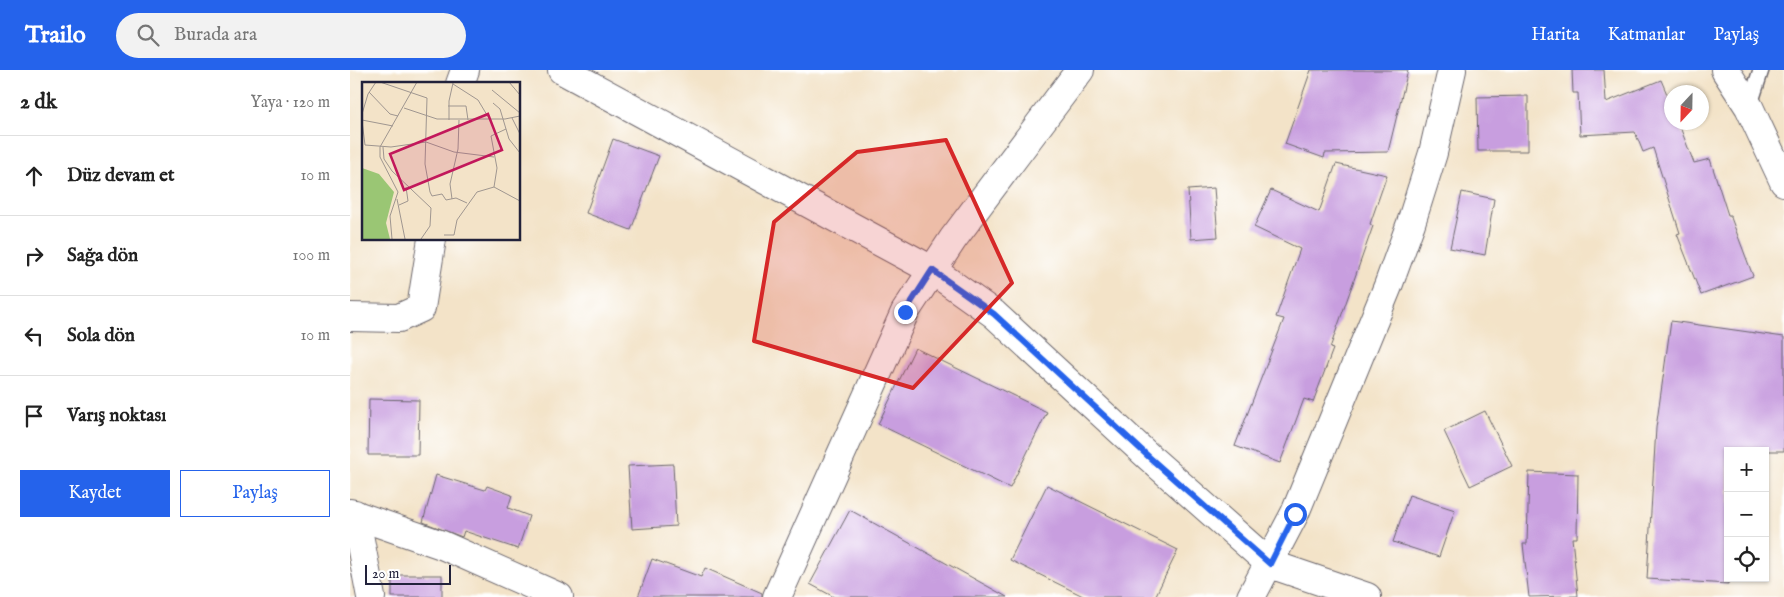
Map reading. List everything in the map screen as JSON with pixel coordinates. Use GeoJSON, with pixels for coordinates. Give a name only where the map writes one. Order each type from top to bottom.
{"type":"FeatureCollection","features":[{"type":"Feature","properties":{"kind":"street"},"geometry":{"type":"LineString","coordinates":[[461,82],[465,70]]}},
{"type":"Feature","properties":{"kind":"street"},"geometry":{"type":"LineString","coordinates":[[562,70],[932,270],[994,314],[1149,457],[1270,564],[1367,597]]}},
{"type":"Feature","properties":{"kind":"street"},"geometry":{"type":"LineString","coordinates":[[777,597],[905,312],[932,270],[1080,70]]}},
{"type":"Feature","properties":{"kind":"street"},"geometry":{"type":"LineString","coordinates":[[1251,597],[1295,514],[1388,286],[1411,223],[1433,152],[1452,70]]}},
{"type":"Feature","properties":{"kind":"street"},"geometry":{"type":"LineString","coordinates":[[1725,70],[1749,107],[1784,182]]}},
{"type":"Feature","properties":{"kind":"street"},"geometry":{"type":"LineString","coordinates":[[350,316],[399,318],[421,308],[432,240]]}},
{"type":"Feature","properties":{"kind":"street"},"geometry":{"type":"LineString","coordinates":[[353,513],[371,597]]}},
{"type":"Feature","properties":{"kind":"street"},"geometry":{"type":"LineString","coordinates":[[353,513],[442,545],[559,597]]}},
{"type":"Feature","properties":{"kind":"lane"},"geometry":{"type":"LineString","coordinates":[[1749,107],[1761,70]]}},
{"type":"Feature","properties":{"kind":"highlighted area"},"geometry":{"type":"Polygon","coordinates":[[[946,140],[1012,283],[913,388],[754,341],[774,222],[857,152],[946,140]]]}},
{"type":"Feature","properties":{"kind":"building"},"geometry":{"type":"Polygon","coordinates":[[[1311,70],[1408,70],[1388,152],[1325,153],[1324,158],[1285,144],[1311,70]]]}},
{"type":"Feature","properties":{"kind":"building"},"geometry":{"type":"Polygon","coordinates":[[[1572,70],[1604,70],[1606,102],[1661,80],[1664,87],[1664,130],[1681,130],[1694,163],[1710,159],[1728,215],[1730,215],[1753,276],[1701,295],[1677,234],[1680,233],[1653,148],[1643,152],[1635,132],[1580,135],[1578,93],[1573,93],[1572,70]]]}},
{"type":"Feature","properties":{"kind":"building"},"geometry":{"type":"Polygon","coordinates":[[[1528,96],[1528,151],[1478,151],[1477,97],[1528,96]]]}},
{"type":"Feature","properties":{"kind":"building"},"geometry":{"type":"Polygon","coordinates":[[[613,139],[659,156],[631,230],[586,213],[613,139]]]}},
{"type":"Feature","properties":{"kind":"building"},"geometry":{"type":"Polygon","coordinates":[[[1336,164],[1387,175],[1370,224],[1373,226],[1330,348],[1333,349],[1313,402],[1304,399],[1280,463],[1235,446],[1284,319],[1276,317],[1300,249],[1254,227],[1271,190],[1319,212],[1336,164]]]}},
{"type":"Feature","properties":{"kind":"building"},"geometry":{"type":"Polygon","coordinates":[[[1214,188],[1218,237],[1191,239],[1188,190],[1214,188]]]}},
{"type":"Feature","properties":{"kind":"building"},"geometry":{"type":"Polygon","coordinates":[[[1462,192],[1494,199],[1485,255],[1450,248],[1462,192]]]}},
{"type":"Feature","properties":{"kind":"building"},"geometry":{"type":"Polygon","coordinates":[[[1671,321],[1784,337],[1784,451],[1769,451],[1769,447],[1724,447],[1724,582],[1728,582],[1728,584],[1647,579],[1656,428],[1671,321]]]}},
{"type":"Feature","properties":{"kind":"building"},"geometry":{"type":"Polygon","coordinates":[[[915,348],[1047,412],[1010,488],[878,424],[915,348]]]}},
{"type":"Feature","properties":{"kind":"building"},"geometry":{"type":"Polygon","coordinates":[[[369,399],[419,400],[418,455],[368,455],[369,399]]]}},
{"type":"Feature","properties":{"kind":"building"},"geometry":{"type":"Polygon","coordinates":[[[1485,411],[1512,466],[1470,486],[1444,431],[1485,411]]]}},
{"type":"Feature","properties":{"kind":"building"},"geometry":{"type":"Polygon","coordinates":[[[673,464],[676,526],[632,529],[628,466],[673,464]]]}},
{"type":"Feature","properties":{"kind":"building"},"geometry":{"type":"Polygon","coordinates":[[[1529,472],[1578,474],[1577,538],[1572,538],[1578,596],[1529,597],[1523,544],[1527,544],[1529,472]]]}},
{"type":"Feature","properties":{"kind":"building"},"geometry":{"type":"Polygon","coordinates":[[[436,475],[485,490],[487,486],[512,495],[508,508],[529,516],[518,549],[464,531],[462,537],[423,522],[436,475]]]}},
{"type":"Feature","properties":{"kind":"building"},"geometry":{"type":"Polygon","coordinates":[[[1047,485],[1178,550],[1155,597],[1085,597],[1010,560],[1047,485]]]}},
{"type":"Feature","properties":{"kind":"building"},"geometry":{"type":"Polygon","coordinates":[[[1409,495],[1455,510],[1439,557],[1393,542],[1409,495]]]}},
{"type":"Feature","properties":{"kind":"building"},"geometry":{"type":"Polygon","coordinates":[[[850,510],[1007,597],[834,597],[810,584],[850,510]]]}},
{"type":"Feature","properties":{"kind":"building"},"geometry":{"type":"Polygon","coordinates":[[[652,559],[701,577],[705,568],[762,593],[762,597],[638,597],[652,559]]]}},
{"type":"Feature","properties":{"kind":"building"},"geometry":{"type":"Polygon","coordinates":[[[392,575],[442,575],[442,597],[392,597],[392,575]]]}},
{"type":"Feature","properties":{"kind":"route"},"geometry":{"type":"LineString","coordinates":[[905,312],[932,270],[964,291],[994,314],[1149,457],[1270,564],[1295,514]]}}]}
